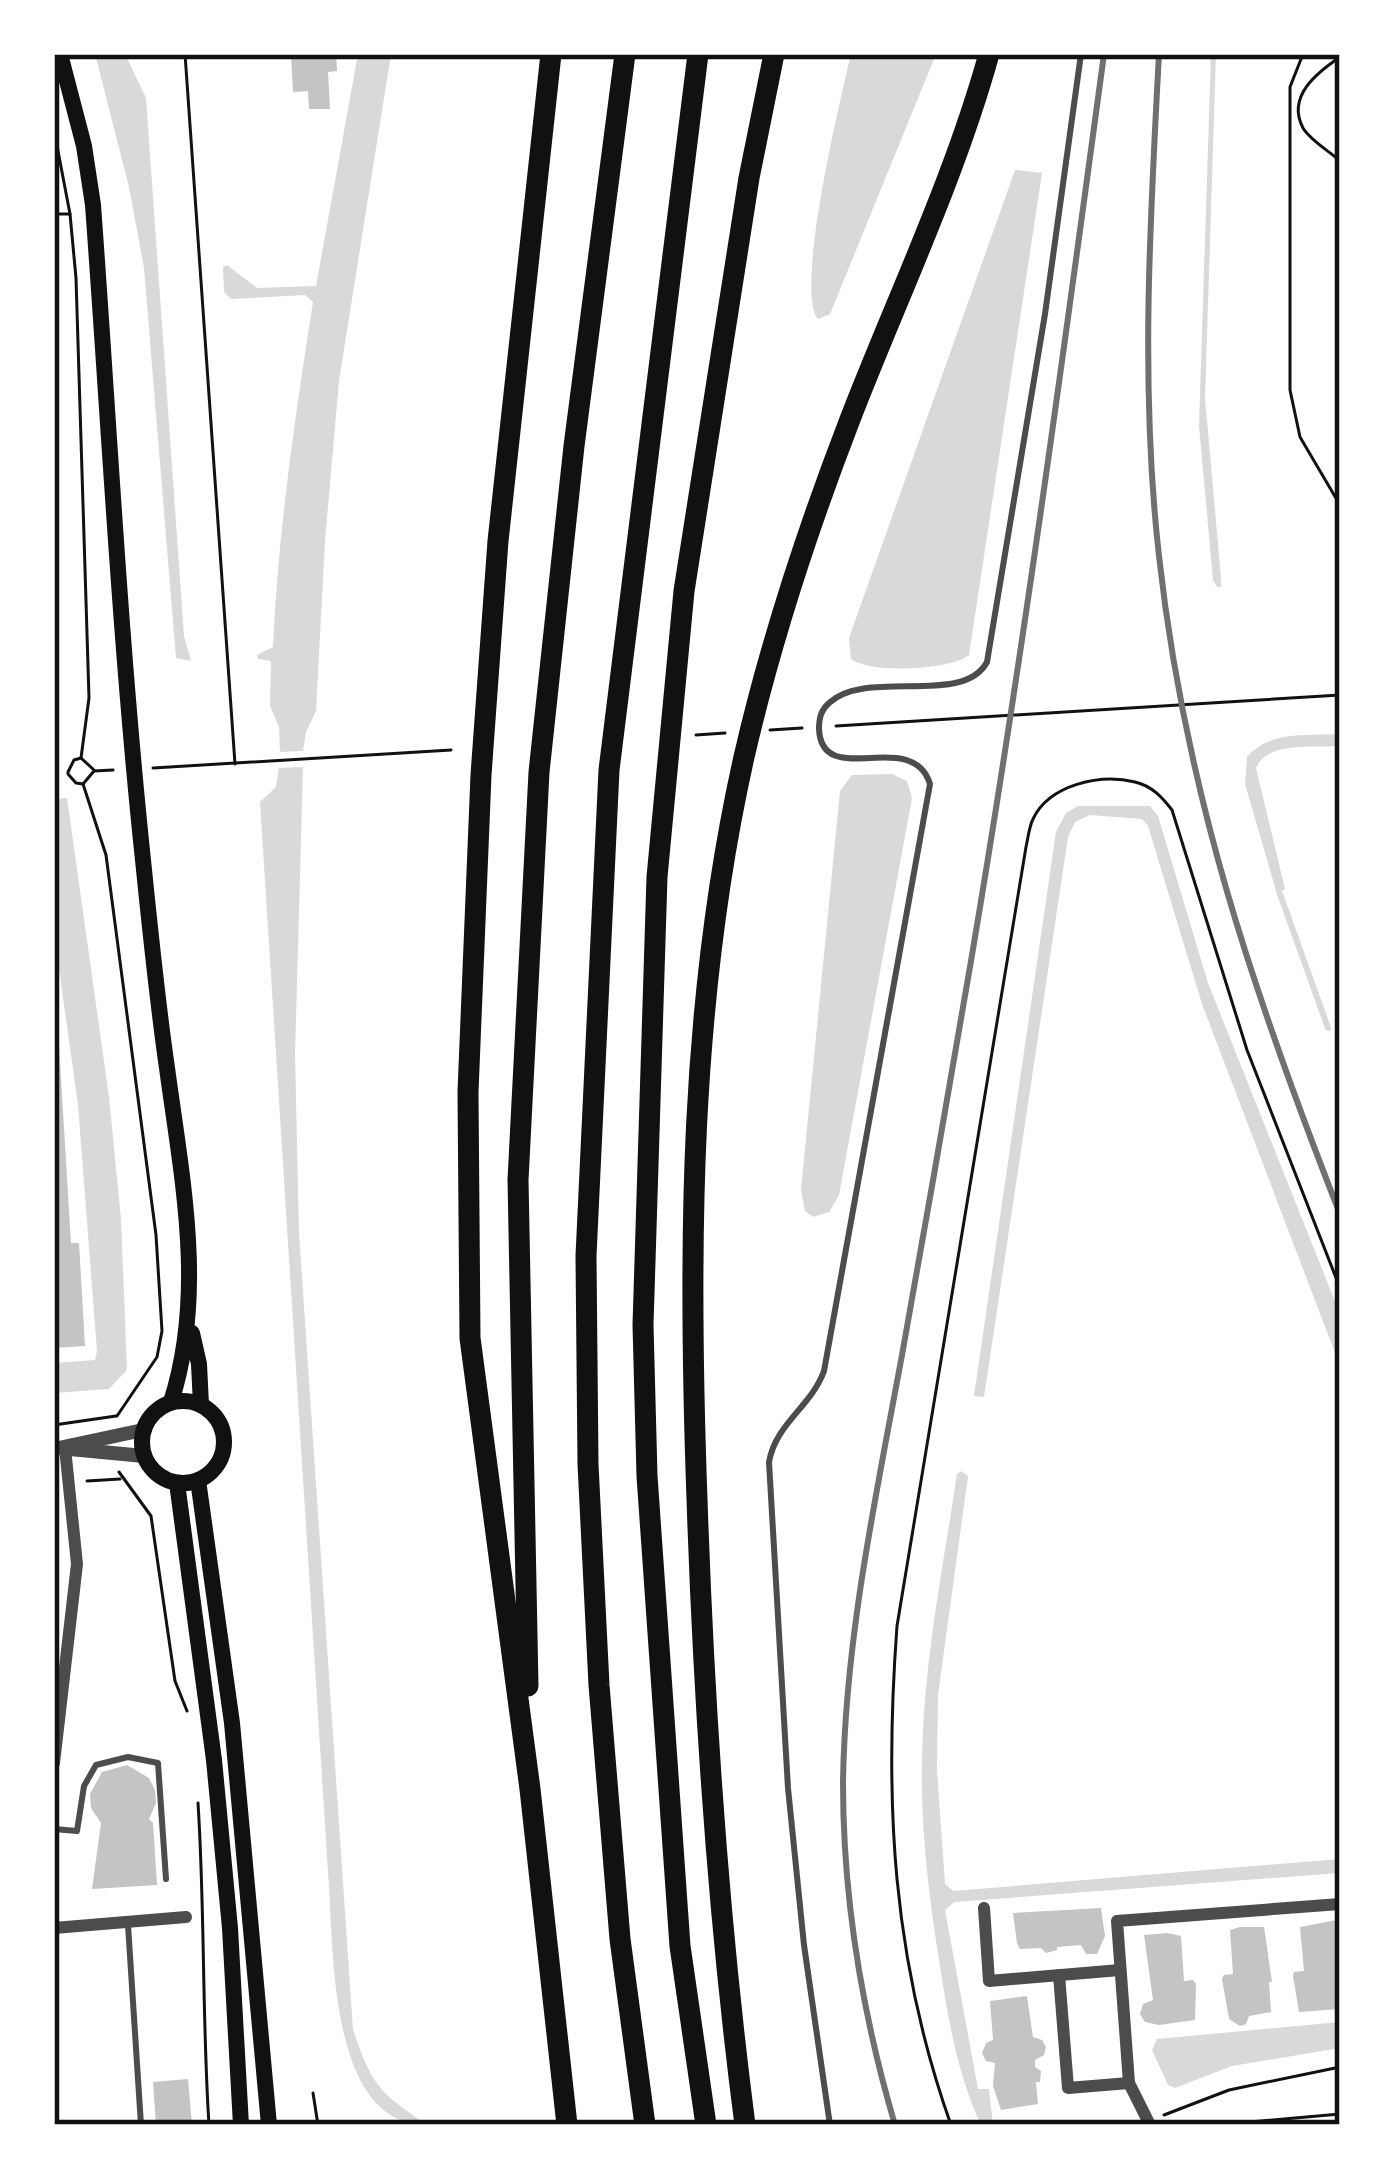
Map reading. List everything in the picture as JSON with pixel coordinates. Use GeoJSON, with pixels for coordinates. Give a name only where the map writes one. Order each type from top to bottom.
{"type":"FeatureCollection","features":[{"type":"Feature","properties":{"kind":"highway"},"geometry":{"type":"LineString","coordinates":[[550,54],[498,541],[484,721],[468,1092],[470,1338],[530,1789],[567,2125]]}},
{"type":"Feature","properties":{"kind":"highway"},"geometry":{"type":"LineString","coordinates":[[610,154],[613,54]]}},
{"type":"Feature","properties":{"kind":"highway"},"geometry":{"type":"LineString","coordinates":[[530,1789],[518,1180],[539,772],[625,54]]}},
{"type":"Feature","properties":{"kind":"highway"},"geometry":{"type":"LineString","coordinates":[[645,2125],[620,1939],[599,1685],[588,1464],[586,1256],[614,713],[698,54]]}},
{"type":"Feature","properties":{"kind":"highway"},"geometry":{"type":"LineString","coordinates":[[706,2125],[680,1946],[647,1476],[643,1324],[657,878],[684,591],[749,178],[774,54]]}},
{"type":"Feature","properties":{"kind":"highway"},"geometry":{"type":"LineString","coordinates":[[745,2125],[712,1823],[701,1623],[692,1282],[700,1043],[717,904],[744,760],[809,529],[941,193],[989,54]]}},
{"type":"Feature","properties":{"kind":"main road"},"geometry":{"type":"LineString","coordinates":[[60,54],[84,146],[93,205],[156,989],[183,1185],[189,1320],[184,1363],[171,1402],[149,1418],[143,1430],[144,1456],[157,1474],[177,1483],[198,1480],[218,1463],[224,1437],[220,1424],[201,1405],[171,1402]]}},
{"type":"Feature","properties":{"kind":"main road"},"geometry":{"type":"LineString","coordinates":[[189,1320],[199,1364],[201,1405]]}},
{"type":"Feature","properties":{"kind":"main road"},"geometry":{"type":"LineString","coordinates":[[198,1480],[232,1723],[268,2125]]}},
{"type":"Feature","properties":{"kind":"main road"},"geometry":{"type":"LineString","coordinates":[[177,1483],[216,1784],[241,2125]]}},
{"type":"Feature","properties":{"kind":"street"},"geometry":{"type":"LineString","coordinates":[[60,1449],[143,1430]]}},
{"type":"Feature","properties":{"kind":"street"},"geometry":{"type":"LineString","coordinates":[[60,1449],[144,1456]]}},
{"type":"Feature","properties":{"kind":"street"},"geometry":{"type":"LineString","coordinates":[[54,1763],[76,1564],[71,1482],[60,1449]]}},
{"type":"Feature","properties":{"kind":"street"},"geometry":{"type":"LineString","coordinates":[[1152,2125],[1129,2083],[1117,1921],[1340,1904]]}},
{"type":"Feature","properties":{"kind":"street"},"geometry":{"type":"LineString","coordinates":[[984,1908],[989,1981],[1120,1970]]}},
{"type":"Feature","properties":{"kind":"street"},"geometry":{"type":"LineString","coordinates":[[54,1928],[186,1917]]}},
{"type":"Feature","properties":{"kind":"street"},"geometry":{"type":"LineString","coordinates":[[1059,1976],[1068,2088],[1129,2083]]}},
{"type":"Feature","properties":{"kind":"lane"},"geometry":{"type":"LineString","coordinates":[[830,2125],[805,1957],[788,1788],[769,1462],[779,1432],[814,1392],[824,1372],[930,784],[922,768],[905,760],[848,759],[831,754],[821,742],[819,727],[826,705],[851,692],[960,682],[978,675],[987,662],[1045,314],[1081,54]]}},
{"type":"Feature","properties":{"kind":"lane"},"geometry":{"type":"LineString","coordinates":[[54,1829],[77,1831],[84,1786],[96,1765],[128,1757],[158,1763],[166,1880]]}},
{"type":"Feature","properties":{"kind":"lane"},"geometry":{"type":"LineString","coordinates":[[128,1922],[141,2125]]}},
{"type":"Feature","properties":{"kind":"path"},"geometry":{"type":"LineString","coordinates":[[185,54],[235,764]]}},
{"type":"Feature","properties":{"kind":"path"},"geometry":{"type":"LineString","coordinates":[[225,56],[276,54]]}},
{"type":"Feature","properties":{"kind":"path"},"geometry":{"type":"LineString","coordinates":[[1303,54],[1290,87],[1290,390],[1300,437],[1340,505]]}},
{"type":"Feature","properties":{"kind":"path"},"geometry":{"type":"LineString","coordinates":[[1340,57],[1305,86],[1300,118],[1304,131],[1340,160]]}},
{"type":"Feature","properties":{"kind":"path"},"geometry":{"type":"LineString","coordinates":[[1290,117],[1300,118]]}},
{"type":"Feature","properties":{"kind":"path"},"geometry":{"type":"LineString","coordinates":[[54,130],[76,278],[89,698],[81,758]]}},
{"type":"Feature","properties":{"kind":"path"},"geometry":{"type":"LineString","coordinates":[[54,214],[70,214]]}},
{"type":"Feature","properties":{"kind":"path"},"geometry":{"type":"LineString","coordinates":[[819,727],[1340,694]]}},
{"type":"Feature","properties":{"kind":"path"},"geometry":{"type":"LineString","coordinates":[[136,769],[451,750]]}},
{"type":"Feature","properties":{"kind":"path"},"geometry":{"type":"LineString","coordinates":[[68,772],[74,760],[81,758],[94,771]]}},
{"type":"Feature","properties":{"kind":"path"},"geometry":{"type":"LineString","coordinates":[[68,772],[76,784],[83,784],[94,771],[118,770]]}},
{"type":"Feature","properties":{"kind":"path"},"geometry":{"type":"LineString","coordinates":[[54,773],[68,772]]}},
{"type":"Feature","properties":{"kind":"path"},"geometry":{"type":"LineString","coordinates":[[951,2125],[926,2055],[895,1874],[889,1733],[895,1648],[1026,847],[1032,820],[1048,798],[1075,784],[1133,781],[1159,793],[1172,810],[1247,1050],[1340,1288]]}},
{"type":"Feature","properties":{"kind":"path"},"geometry":{"type":"LineString","coordinates":[[54,1426],[118,1415],[157,1357],[162,1331],[156,1235],[106,855],[83,784]]}},
{"type":"Feature","properties":{"kind":"path"},"geometry":{"type":"LineString","coordinates":[[114,1456],[121,1479],[146,1504],[151,1516],[175,1681],[192,1723]]}},
{"type":"Feature","properties":{"kind":"path"},"geometry":{"type":"LineString","coordinates":[[71,1482],[121,1479]]}},
{"type":"Feature","properties":{"kind":"path"},"geometry":{"type":"LineString","coordinates":[[197,1794],[205,1914],[203,2029],[209,2125]]}},
{"type":"Feature","properties":{"kind":"path"},"geometry":{"type":"LineString","coordinates":[[1152,2125],[1167,2113],[1229,2090],[1340,2067]]}},
{"type":"Feature","properties":{"kind":"path"},"geometry":{"type":"LineString","coordinates":[[313,2092],[319,2125]]}},
{"type":"Feature","properties":{"kind":"path"},"geometry":{"type":"LineString","coordinates":[[1217,2125],[1340,2114]]}},
{"type":"Feature","properties":{"kind":"shaded area"},"geometry":{"type":"Polygon","coordinates":[[[95,54],[125,54],[146,98],[184,636],[191,661],[176,658],[144,268],[95,54]]]}},
{"type":"Feature","properties":{"kind":"shaded area"},"geometry":{"type":"Polygon","coordinates":[[[358,54],[391,54],[339,381],[316,711],[303,751],[280,752],[279,727],[270,706],[271,661],[257,655],[273,647],[283,517],[313,302],[305,295],[231,299],[224,292],[223,267],[227,265],[257,288],[316,286],[358,54]]]}},
{"type":"Feature","properties":{"kind":"shaded area"},"geometry":{"type":"Polygon","coordinates":[[[851,54],[936,54],[830,314],[818,319],[812,302],[815,235],[851,54]]]}},
{"type":"Feature","properties":{"kind":"shaded area"},"geometry":{"type":"Polygon","coordinates":[[[1211,54],[1216,54],[1205,398],[1221,587],[1213,580],[1199,426],[1211,54]]]}},
{"type":"Feature","properties":{"kind":"shaded area"},"geometry":{"type":"Polygon","coordinates":[[[1015,170],[1042,173],[969,655],[929,667],[861,664],[851,659],[849,638],[1015,170]]]}},
{"type":"Feature","properties":{"kind":"shaded area"},"geometry":{"type":"Polygon","coordinates":[[[1340,734],[1340,746],[1280,750],[1261,759],[1256,768],[1285,889],[1277,894],[1245,784],[1247,757],[1278,738],[1340,734]]]}},
{"type":"Feature","properties":{"kind":"shaded area"},"geometry":{"type":"Polygon","coordinates":[[[303,767],[295,1054],[299,1233],[353,2030],[379,2086],[427,2125],[394,2117],[370,2095],[353,2063],[335,1982],[260,802],[276,787],[279,768],[303,767]]]}},
{"type":"Feature","properties":{"kind":"shaded area"},"geometry":{"type":"Polygon","coordinates":[[[892,774],[907,781],[912,798],[839,1195],[829,1212],[813,1217],[805,1211],[801,1190],[840,791],[852,775],[892,774]]]}},
{"type":"Feature","properties":{"kind":"shaded area"},"geometry":{"type":"Polygon","coordinates":[[[67,798],[109,1097],[121,1219],[127,1370],[109,1389],[54,1393],[54,1363],[95,1360],[97,1351],[78,1105],[54,933],[54,799],[67,798]]]}},
{"type":"Feature","properties":{"kind":"shaded area"},"geometry":{"type":"Polygon","coordinates":[[[1078,806],[1150,806],[1158,816],[1208,983],[1340,1314],[1340,1366],[1202,1004],[1148,826],[1142,819],[1090,815],[1075,822],[1068,837],[984,1397],[974,1396],[1056,832],[1066,813],[1078,806]]]}},
{"type":"Feature","properties":{"kind":"shaded area"},"geometry":{"type":"Polygon","coordinates":[[[961,1471],[968,1476],[938,1695],[937,1770],[945,1884],[953,1891],[1340,1859],[1340,1873],[954,1902],[945,1910],[978,2089],[989,2089],[993,2125],[981,2125],[955,2047],[932,1914],[922,1809],[930,1649],[961,1471]]]}},
{"type":"Feature","properties":{"kind":"shaded area"},"geometry":{"type":"Polygon","coordinates":[[[1340,2022],[1340,2048],[1232,2066],[1175,2088],[1168,2085],[1152,2050],[1157,2039],[1340,2022]]]}},
{"type":"Feature","properties":{"kind":"building"},"geometry":{"type":"Polygon","coordinates":[[[291,54],[336,54],[337,71],[328,72],[330,109],[309,109],[308,91],[293,92],[291,54]]]}},
{"type":"Feature","properties":{"kind":"building"},"geometry":{"type":"Polygon","coordinates":[[[54,1046],[59,1046],[71,1243],[79,1243],[85,1346],[54,1348],[54,1046]]]}},
{"type":"Feature","properties":{"kind":"building"},"geometry":{"type":"Polygon","coordinates":[[[127,1765],[149,1778],[155,1790],[156,1803],[149,1819],[157,1885],[92,1889],[101,1823],[91,1808],[90,1794],[102,1772],[127,1765]]]}},
{"type":"Feature","properties":{"kind":"building"},"geometry":{"type":"Polygon","coordinates":[[[1101,1908],[1105,1936],[1097,1954],[1086,1954],[1081,1945],[1046,1953],[1041,1948],[1020,1949],[1017,1943],[1013,1913],[1101,1908]]]}},
{"type":"Feature","properties":{"kind":"building"},"geometry":{"type":"Polygon","coordinates":[[[1337,1920],[1340,2009],[1299,2012],[1293,1976],[1304,1971],[1300,1927],[1337,1920]]]}},
{"type":"Feature","properties":{"kind":"building"},"geometry":{"type":"Polygon","coordinates":[[[1264,1927],[1272,1982],[1271,2012],[1249,2016],[1240,2026],[1229,2019],[1222,1979],[1233,1974],[1230,1930],[1264,1927]]]}},
{"type":"Feature","properties":{"kind":"building"},"geometry":{"type":"Polygon","coordinates":[[[1144,1935],[1181,1936],[1184,1981],[1196,1984],[1195,2020],[1159,2025],[1145,2022],[1140,2014],[1143,2004],[1153,2000],[1144,1935]]]}},
{"type":"Feature","properties":{"kind":"building"},"geometry":{"type":"Polygon","coordinates":[[[1027,1996],[1033,2037],[1046,2047],[1044,2055],[1035,2060],[1041,2071],[1040,2082],[1036,2082],[1038,2104],[1001,2110],[993,2086],[995,2063],[986,2061],[982,2053],[993,2040],[990,2001],[1027,1996]]]}},
{"type":"Feature","properties":{"kind":"building"},"geometry":{"type":"Polygon","coordinates":[[[188,2079],[192,2125],[156,2125],[153,2082],[188,2079]]]}},
{"type":"Feature","properties":{"kind":"waterway"},"geometry":{"type":"LineString","coordinates":[[1280,894],[1328,1028]]}},
{"type":"Feature","properties":{"kind":"railway"},"geometry":{"type":"LineString","coordinates":[[895,2125],[864,1998],[851,1913],[843,1783],[849,1675],[872,1514],[1008,735],[1104,54]]}},
{"type":"Feature","properties":{"kind":"railway"},"geometry":{"type":"LineString","coordinates":[[1159,54],[1148,368],[1153,493],[1171,643],[1186,728],[1227,891],[1279,1052],[1340,1214]]}}]}
